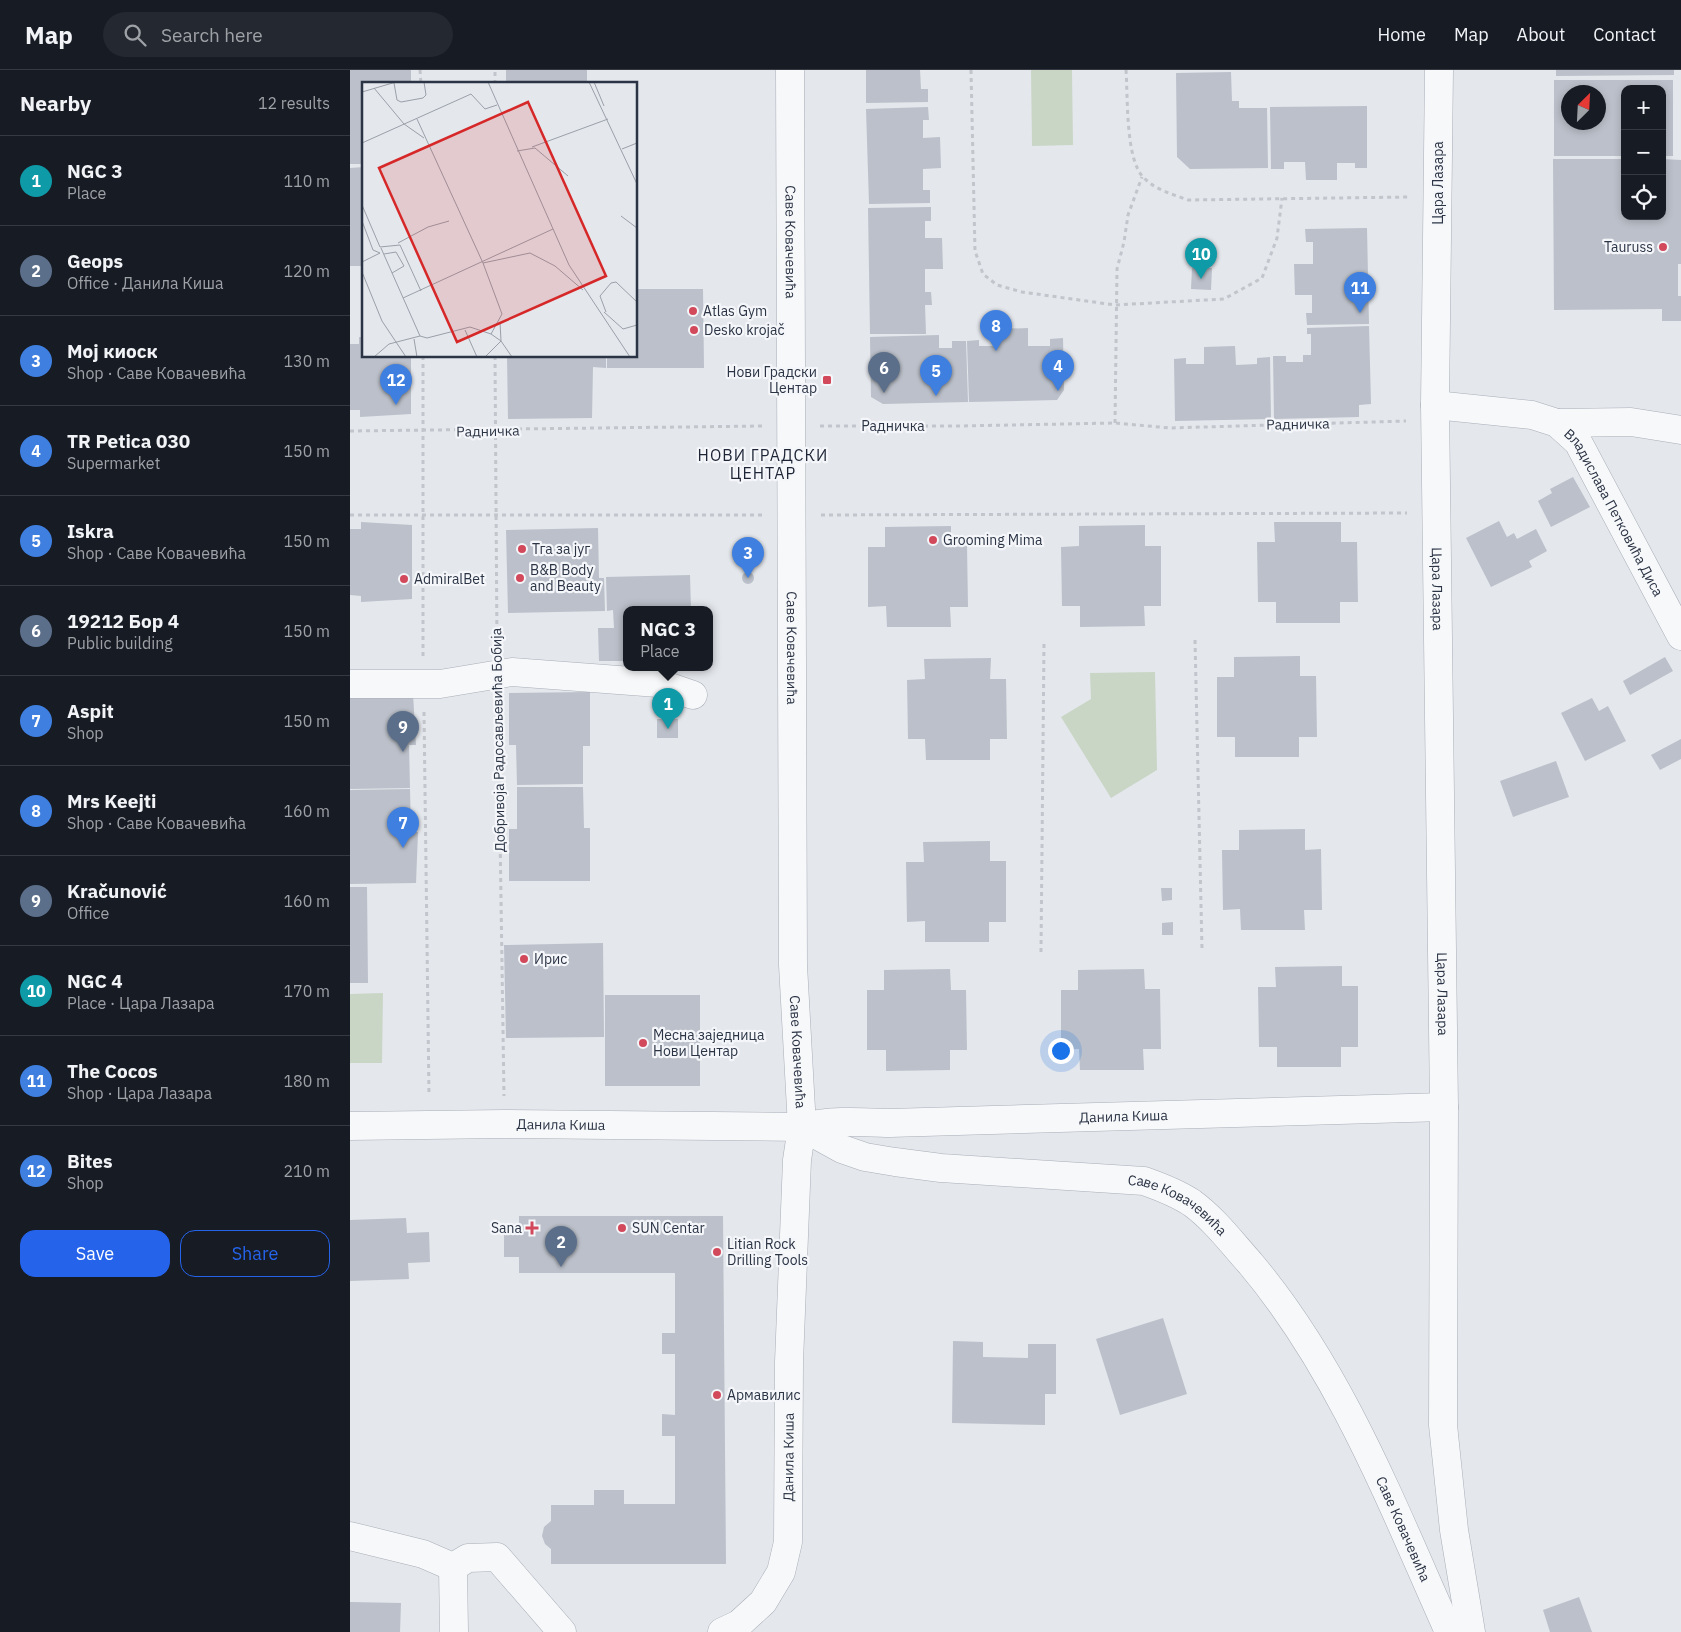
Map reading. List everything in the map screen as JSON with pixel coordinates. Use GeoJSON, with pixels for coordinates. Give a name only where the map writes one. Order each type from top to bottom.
{"type":"FeatureCollection","features":[{"type":"Feature","properties":{"kind":"street","name":"Саве Ковачевића"},"geometry":{"type":"LineString","coordinates":[[790,70],[793,965],[802,1127],[842,1149],[865,1158],[941,1168],[1144,1181],[1168,1189],[1193,1204],[1213,1222],[1274,1292],[1310,1346],[1332,1383],[1394,1505],[1449,1632]]}},
{"type":"Feature","properties":{"kind":"street","name":"Цара Лазара"},"geometry":{"type":"LineString","coordinates":[[1439,70],[1436,413],[1444,1107],[1443,1426],[1454,1530],[1471,1632]]}},
{"type":"Feature","properties":{"kind":"street","name":"Владислава Петковића Диса"},"geometry":{"type":"LineString","coordinates":[[1436,413],[1532,415],[1557,423],[1578,442],[1681,636]]}},
{"type":"Feature","properties":{"kind":"street"},"geometry":{"type":"LineString","coordinates":[[1557,423],[1631,422],[1681,430]]}},
{"type":"Feature","properties":{"kind":"street"},"geometry":{"type":"LineString","coordinates":[[350,684],[440,684],[512,672],[658,682],[693,695]]}},
{"type":"Feature","properties":{"kind":"street","name":"Данила Киша"},"geometry":{"type":"LineString","coordinates":[[350,1126],[504,1124],[802,1127],[823,1122],[843,1121],[890,1123],[1444,1107]]}},
{"type":"Feature","properties":{"kind":"street","name":"Данила Киша"},"geometry":{"type":"LineString","coordinates":[[734,1629],[763,1602],[781,1572],[788,1542],[789,1362],[797,1160],[802,1127]]}},
{"type":"Feature","properties":{"kind":"street"},"geometry":{"type":"LineString","coordinates":[[350,1536],[423,1554],[453,1566],[468,1558],[497,1557],[562,1632]]}},
{"type":"Feature","properties":{"kind":"street"},"geometry":{"type":"LineString","coordinates":[[453,1566],[454,1632]]}},
{"type":"Feature","properties":{"kind":"path"},"geometry":{"type":"LineString","coordinates":[[971,70],[975,251],[983,274],[997,285],[1022,292],[1115,306],[1224,298],[1262,278],[1277,238],[1282,198]]}},
{"type":"Feature","properties":{"kind":"path"},"geometry":{"type":"LineString","coordinates":[[1126,70],[1132,154],[1142,177],[1158,189],[1188,200],[1438,197]]}},
{"type":"Feature","properties":{"kind":"path"},"geometry":{"type":"LineString","coordinates":[[1115,423],[1115,306],[1117,269],[1128,215],[1142,177]]}},
{"type":"Feature","properties":{"kind":"path"},"geometry":{"type":"LineString","coordinates":[[424,358],[423,683],[429,1124]]}},
{"type":"Feature","properties":{"kind":"path","name":"Добривоја Радосављевића Бобија"},"geometry":{"type":"LineString","coordinates":[[495,358],[494,431],[504,1124]]}},
{"type":"Feature","properties":{"kind":"path","name":"Радничка"},"geometry":{"type":"LineString","coordinates":[[350,431],[494,431],[1115,423],[1170,428],[1436,413]]}},
{"type":"Feature","properties":{"kind":"path"},"geometry":{"type":"LineString","coordinates":[[350,515],[1438,514]]}},
{"type":"Feature","properties":{"kind":"path"},"geometry":{"type":"LineString","coordinates":[[1196,640],[1202,949]]}},
{"type":"Feature","properties":{"kind":"path"},"geometry":{"type":"LineString","coordinates":[[1041,952],[1044,643]]}},
{"type":"Feature","properties":{"kind":"green space"},"geometry":{"type":"Polygon","coordinates":[[[1031,70],[1072,70],[1073,145],[1032,146],[1031,70]]]}},
{"type":"Feature","properties":{"kind":"green space"},"geometry":{"type":"Polygon","coordinates":[[[1155,672],[1157,770],[1111,798],[1061,717],[1091,699],[1090,673],[1155,672]]]}},
{"type":"Feature","properties":{"kind":"green space"},"geometry":{"type":"Polygon","coordinates":[[[383,993],[382,1063],[350,1063],[350,994],[383,993]]]}},
{"type":"Feature","properties":{"kind":"building"},"geometry":{"type":"Polygon","coordinates":[[[350,70],[411,70],[411,82],[362,82],[362,164],[350,164],[350,70]]]}},
{"type":"Feature","properties":{"kind":"building"},"geometry":{"type":"Polygon","coordinates":[[[506,70],[587,70],[587,82],[506,82],[506,70]]]}},
{"type":"Feature","properties":{"kind":"building"},"geometry":{"type":"Polygon","coordinates":[[[866,70],[920,70],[921,89],[928,89],[928,102],[866,103],[866,70]]]}},
{"type":"Feature","properties":{"kind":"building"},"geometry":{"type":"Polygon","coordinates":[[[1556,70],[1674,70],[1674,75],[1556,76],[1556,70]]]}},
{"type":"Feature","properties":{"kind":"building"},"geometry":{"type":"Polygon","coordinates":[[[1231,72],[1232,101],[1239,101],[1239,108],[1267,108],[1268,168],[1190,169],[1177,157],[1176,73],[1231,72]]]}},
{"type":"Feature","properties":{"kind":"building"},"geometry":{"type":"Polygon","coordinates":[[[1554,80],[1673,80],[1673,156],[1666,156],[1666,85],[1621,85],[1621,156],[1554,156],[1554,80]]]}},
{"type":"Feature","properties":{"kind":"building"},"geometry":{"type":"Polygon","coordinates":[[[1367,106],[1367,168],[1355,168],[1355,163],[1337,163],[1337,180],[1306,180],[1305,162],[1284,162],[1284,169],[1271,169],[1270,107],[1367,106]]]}},
{"type":"Feature","properties":{"kind":"building"},"geometry":{"type":"Polygon","coordinates":[[[928,107],[929,120],[923,120],[923,138],[940,137],[941,168],[923,169],[923,190],[930,190],[930,203],[869,204],[866,109],[928,107]]]}},
{"type":"Feature","properties":{"kind":"building"},"geometry":{"type":"Polygon","coordinates":[[[1553,159],[1621,159],[1621,220],[1666,220],[1666,159],[1681,160],[1681,264],[1678,264],[1678,296],[1681,296],[1681,321],[1662,321],[1662,309],[1554,310],[1553,159]]]}},
{"type":"Feature","properties":{"kind":"building"},"geometry":{"type":"Polygon","coordinates":[[[362,167],[362,266],[350,266],[350,168],[362,167]]]}},
{"type":"Feature","properties":{"kind":"building"},"geometry":{"type":"Polygon","coordinates":[[[931,207],[931,221],[925,221],[925,238],[942,238],[943,269],[925,269],[925,292],[931,292],[932,305],[925,305],[926,334],[870,334],[868,208],[931,207]]]}},
{"type":"Feature","properties":{"kind":"building"},"geometry":{"type":"Polygon","coordinates":[[[1367,228],[1369,324],[1307,325],[1306,313],[1312,313],[1312,295],[1295,295],[1294,264],[1313,264],[1313,242],[1306,242],[1305,229],[1367,228]]]}},
{"type":"Feature","properties":{"kind":"building"},"geometry":{"type":"Polygon","coordinates":[[[1192,268],[1212,268],[1211,290],[1191,289],[1192,268]]]}},
{"type":"Feature","properties":{"kind":"building"},"geometry":{"type":"Polygon","coordinates":[[[638,289],[703,289],[704,368],[607,368],[607,358],[638,358],[638,289]]]}},
{"type":"Feature","properties":{"kind":"building"},"geometry":{"type":"Polygon","coordinates":[[[1369,326],[1371,404],[1359,405],[1359,417],[1274,419],[1273,356],[1286,356],[1286,362],[1303,362],[1303,355],[1311,355],[1311,334],[1307,334],[1307,328],[1369,326]]]}},
{"type":"Feature","properties":{"kind":"building"},"geometry":{"type":"Polygon","coordinates":[[[1028,328],[1028,346],[1050,346],[1050,339],[1063,338],[1064,390],[1057,400],[969,402],[967,341],[979,340],[979,346],[997,346],[997,329],[1028,328]]]}},
{"type":"Feature","properties":{"kind":"building"},"geometry":{"type":"Polygon","coordinates":[[[939,335],[939,348],[952,348],[952,341],[966,341],[968,402],[883,404],[871,397],[870,337],[939,335]]]}},
{"type":"Feature","properties":{"kind":"building"},"geometry":{"type":"Polygon","coordinates":[[[359,337],[362,337],[362,358],[411,358],[411,414],[360,417],[360,410],[350,410],[350,344],[359,344],[359,337]]]}},
{"type":"Feature","properties":{"kind":"building"},"geometry":{"type":"Polygon","coordinates":[[[1235,346],[1236,365],[1257,364],[1257,358],[1270,357],[1271,419],[1175,421],[1174,359],[1186,358],[1186,364],[1204,364],[1204,347],[1235,346]]]}},
{"type":"Feature","properties":{"kind":"building"},"geometry":{"type":"Polygon","coordinates":[[[507,358],[606,358],[606,368],[593,367],[592,418],[508,419],[507,358]]]}},
{"type":"Feature","properties":{"kind":"building"},"geometry":{"type":"Polygon","coordinates":[[[1573,477],[1590,507],[1551,527],[1538,501],[1552,493],[1550,489],[1573,477]]]}},
{"type":"Feature","properties":{"kind":"building"},"geometry":{"type":"Polygon","coordinates":[[[1499,521],[1507,537],[1514,533],[1517,539],[1536,529],[1547,551],[1529,561],[1532,567],[1491,587],[1466,538],[1499,521]]]}},
{"type":"Feature","properties":{"kind":"building"},"geometry":{"type":"Polygon","coordinates":[[[361,522],[412,525],[412,599],[361,602],[361,596],[350,595],[350,529],[361,529],[361,522]]]}},
{"type":"Feature","properties":{"kind":"building"},"geometry":{"type":"Polygon","coordinates":[[[1274,522],[1341,522],[1341,542],[1357,542],[1358,602],[1340,602],[1340,623],[1276,623],[1276,602],[1258,602],[1257,542],[1275,542],[1274,522]]]}},
{"type":"Feature","properties":{"kind":"building"},"geometry":{"type":"Polygon","coordinates":[[[1145,525],[1145,546],[1161,546],[1161,606],[1144,606],[1145,626],[1080,627],[1080,606],[1062,606],[1061,547],[1079,546],[1079,526],[1145,525]]]}},
{"type":"Feature","properties":{"kind":"building"},"geometry":{"type":"Polygon","coordinates":[[[951,526],[951,547],[967,546],[968,607],[950,607],[951,627],[887,627],[886,606],[868,607],[868,547],[885,547],[885,527],[951,526]]]}},
{"type":"Feature","properties":{"kind":"building"},"geometry":{"type":"Polygon","coordinates":[[[598,528],[599,578],[604,578],[605,611],[508,613],[506,530],[598,528]]]}},
{"type":"Feature","properties":{"kind":"building"},"geometry":{"type":"Polygon","coordinates":[[[746,572],[750,572],[754,578],[750,584],[746,584],[742,580],[742,576],[746,572]]]}},
{"type":"Feature","properties":{"kind":"building"},"geometry":{"type":"Polygon","coordinates":[[[690,575],[691,606],[623,606],[623,661],[599,661],[598,628],[614,628],[613,610],[607,611],[606,577],[690,575]]]}},
{"type":"Feature","properties":{"kind":"building"},"geometry":{"type":"Polygon","coordinates":[[[1300,656],[1300,676],[1316,676],[1317,737],[1299,737],[1299,757],[1235,757],[1235,737],[1217,737],[1217,677],[1234,677],[1234,657],[1300,656]]]}},
{"type":"Feature","properties":{"kind":"building"},"geometry":{"type":"Polygon","coordinates":[[[1665,657],[1673,671],[1630,695],[1623,681],[1665,657]]]}},
{"type":"Feature","properties":{"kind":"building"},"geometry":{"type":"Polygon","coordinates":[[[991,658],[990,679],[1006,679],[1007,739],[990,739],[990,760],[926,760],[925,739],[908,739],[907,680],[925,679],[924,659],[991,658]]]}},
{"type":"Feature","properties":{"kind":"building"},"geometry":{"type":"Polygon","coordinates":[[[590,692],[590,746],[583,746],[583,784],[517,785],[516,745],[509,745],[509,693],[590,692]]]}},
{"type":"Feature","properties":{"kind":"building"},"geometry":{"type":"Polygon","coordinates":[[[413,694],[416,745],[409,745],[410,788],[350,789],[350,695],[413,694]]]}},
{"type":"Feature","properties":{"kind":"building"},"geometry":{"type":"Polygon","coordinates":[[[1592,698],[1599,711],[1608,706],[1626,741],[1585,761],[1561,713],[1592,698]]]}},
{"type":"Feature","properties":{"kind":"building"},"geometry":{"type":"Polygon","coordinates":[[[657,719],[678,719],[678,738],[657,738],[657,719]]]}},
{"type":"Feature","properties":{"kind":"building"},"geometry":{"type":"Polygon","coordinates":[[[1681,739],[1681,759],[1660,770],[1651,755],[1681,739]]]}},
{"type":"Feature","properties":{"kind":"building"},"geometry":{"type":"Polygon","coordinates":[[[1556,761],[1569,797],[1513,817],[1500,781],[1556,761]]]}},
{"type":"Feature","properties":{"kind":"building"},"geometry":{"type":"Polygon","coordinates":[[[517,787],[583,787],[584,828],[590,828],[590,881],[509,881],[509,829],[517,829],[517,787]]]}},
{"type":"Feature","properties":{"kind":"building"},"geometry":{"type":"Polygon","coordinates":[[[410,789],[411,832],[418,832],[416,883],[350,884],[350,790],[410,789]]]}},
{"type":"Feature","properties":{"kind":"building"},"geometry":{"type":"Polygon","coordinates":[[[1305,829],[1305,850],[1321,849],[1322,910],[1304,910],[1305,930],[1241,930],[1240,909],[1223,910],[1222,850],[1239,850],[1239,830],[1305,829]]]}},
{"type":"Feature","properties":{"kind":"building"},"geometry":{"type":"Polygon","coordinates":[[[990,841],[990,861],[1006,861],[1006,922],[989,922],[989,942],[925,942],[925,921],[907,922],[906,862],[924,862],[923,842],[990,841]]]}},
{"type":"Feature","properties":{"kind":"building"},"geometry":{"type":"Polygon","coordinates":[[[350,887],[367,887],[368,983],[350,983],[350,887]]]}},
{"type":"Feature","properties":{"kind":"building"},"geometry":{"type":"Polygon","coordinates":[[[1161,888],[1172,888],[1172,900],[1162,901],[1161,888]]]}},
{"type":"Feature","properties":{"kind":"building"},"geometry":{"type":"Polygon","coordinates":[[[1173,922],[1173,935],[1162,935],[1162,923],[1173,922]]]}},
{"type":"Feature","properties":{"kind":"building"},"geometry":{"type":"Polygon","coordinates":[[[603,943],[604,1037],[506,1038],[504,945],[603,943]]]}},
{"type":"Feature","properties":{"kind":"building"},"geometry":{"type":"Polygon","coordinates":[[[1342,966],[1342,986],[1358,986],[1358,1047],[1341,1047],[1341,1067],[1277,1067],[1277,1047],[1259,1047],[1258,987],[1276,987],[1275,967],[1342,966]]]}},
{"type":"Feature","properties":{"kind":"building"},"geometry":{"type":"Polygon","coordinates":[[[950,969],[951,990],[966,990],[967,1050],[950,1050],[950,1070],[886,1071],[886,1050],[867,1050],[867,990],[884,990],[884,970],[950,969]]]}},
{"type":"Feature","properties":{"kind":"building"},"geometry":{"type":"Polygon","coordinates":[[[1144,969],[1145,989],[1160,989],[1161,1049],[1143,1049],[1144,1070],[1080,1070],[1079,1049],[1061,1050],[1061,990],[1078,990],[1078,970],[1144,969]]]}},
{"type":"Feature","properties":{"kind":"building"},"geometry":{"type":"Polygon","coordinates":[[[605,995],[700,995],[700,1086],[605,1086],[605,995]]]}},
{"type":"Feature","properties":{"kind":"building"},"geometry":{"type":"Polygon","coordinates":[[[519,1216],[723,1216],[726,1564],[551,1564],[551,1549],[545,1544],[542,1536],[544,1527],[551,1521],[551,1505],[594,1505],[594,1490],[624,1490],[624,1504],[675,1504],[675,1436],[662,1436],[662,1414],[675,1415],[675,1354],[662,1354],[662,1333],[675,1333],[675,1273],[519,1273],[519,1257],[504,1257],[504,1233],[519,1232],[519,1216]]]}},
{"type":"Feature","properties":{"kind":"building"},"geometry":{"type":"Polygon","coordinates":[[[406,1218],[407,1233],[429,1232],[430,1262],[408,1263],[409,1279],[350,1281],[350,1220],[406,1218]]]}},
{"type":"Feature","properties":{"kind":"building"},"geometry":{"type":"Polygon","coordinates":[[[1163,1318],[1187,1394],[1120,1415],[1096,1339],[1163,1318]]]}},
{"type":"Feature","properties":{"kind":"building"},"geometry":{"type":"Polygon","coordinates":[[[953,1341],[983,1342],[983,1357],[1028,1358],[1028,1344],[1056,1344],[1056,1394],[1045,1394],[1045,1425],[952,1423],[953,1341]]]}},
{"type":"Feature","properties":{"kind":"building"},"geometry":{"type":"Polygon","coordinates":[[[1579,1597],[1592,1632],[1550,1632],[1543,1610],[1579,1597]]]}},
{"type":"Feature","properties":{"kind":"building"},"geometry":{"type":"Polygon","coordinates":[[[350,1602],[401,1603],[400,1632],[350,1632],[350,1602]]]}},
{"type":"Feature","properties":{"kind":"place","name":"Tauruss"},"geometry":{"type":"Point","coordinates":[1663,247]}},
{"type":"Feature","properties":{"kind":"place","name":"NGC 4"},"geometry":{"type":"Point","coordinates":[1201,279]}},
{"type":"Feature","properties":{"kind":"place","name":"Atlas Gym"},"geometry":{"type":"Point","coordinates":[693,311]}},
{"type":"Feature","properties":{"kind":"place","name":"The Cocos"},"geometry":{"type":"Point","coordinates":[1360,313]}},
{"type":"Feature","properties":{"kind":"place","name":"Desko krojač"},"geometry":{"type":"Point","coordinates":[694,330]}},
{"type":"Feature","properties":{"kind":"place","name":"Mrs Keejti"},"geometry":{"type":"Point","coordinates":[996,351]}},
{"type":"Feature","properties":{"kind":"place","name":"Нови Градски Центар"},"geometry":{"type":"Point","coordinates":[827,380]}},
{"type":"Feature","properties":{"kind":"place","name":"TR Petica 030"},"geometry":{"type":"Point","coordinates":[1058,391]}},
{"type":"Feature","properties":{"kind":"place","name":"19212 Бор 4"},"geometry":{"type":"Point","coordinates":[884,393]}},
{"type":"Feature","properties":{"kind":"place","name":"Iskra"},"geometry":{"type":"Point","coordinates":[936,396]}},
{"type":"Feature","properties":{"kind":"place","name":"Bites"},"geometry":{"type":"Point","coordinates":[396,405]}},
{"type":"Feature","properties":{"kind":"place","name":"Grooming Mima"},"geometry":{"type":"Point","coordinates":[933,540]}},
{"type":"Feature","properties":{"kind":"place","name":"Тга за југ"},"geometry":{"type":"Point","coordinates":[522,549]}},
{"type":"Feature","properties":{"kind":"place","name":"B&B Body and Beauty"},"geometry":{"type":"Point","coordinates":[520,578]}},
{"type":"Feature","properties":{"kind":"place","name":"Мој киоск"},"geometry":{"type":"Point","coordinates":[748,578]}},
{"type":"Feature","properties":{"kind":"place","name":"AdmiralBet"},"geometry":{"type":"Point","coordinates":[404,579]}},
{"type":"Feature","properties":{"kind":"place","name":"NGC 3"},"geometry":{"type":"Point","coordinates":[668,729]}},
{"type":"Feature","properties":{"kind":"place","name":"Kračunović"},"geometry":{"type":"Point","coordinates":[403,752]}},
{"type":"Feature","properties":{"kind":"place","name":"Aspit"},"geometry":{"type":"Point","coordinates":[403,848]}},
{"type":"Feature","properties":{"kind":"place","name":"Ирис"},"geometry":{"type":"Point","coordinates":[524,959]}},
{"type":"Feature","properties":{"kind":"place","name":"Месна заједница Нови Центар"},"geometry":{"type":"Point","coordinates":[643,1043]}},
{"type":"Feature","properties":{"kind":"place","name":"Sana"},"geometry":{"type":"Point","coordinates":[532,1228]}},
{"type":"Feature","properties":{"kind":"place","name":"SUN Centar"},"geometry":{"type":"Point","coordinates":[622,1228]}},
{"type":"Feature","properties":{"kind":"place","name":"Litian Rock Drilling Tools"},"geometry":{"type":"Point","coordinates":[717,1252]}},
{"type":"Feature","properties":{"kind":"place","name":"Geops"},"geometry":{"type":"Point","coordinates":[561,1267]}},
{"type":"Feature","properties":{"kind":"place","name":"Армавилис"},"geometry":{"type":"Point","coordinates":[717,1395]}},
{"type":"Feature","properties":{"kind":"district","name":"НОВИ ГРАДСКИ ЦЕНТАР"},"geometry":{"type":"Point","coordinates":[763,464]}}]}
